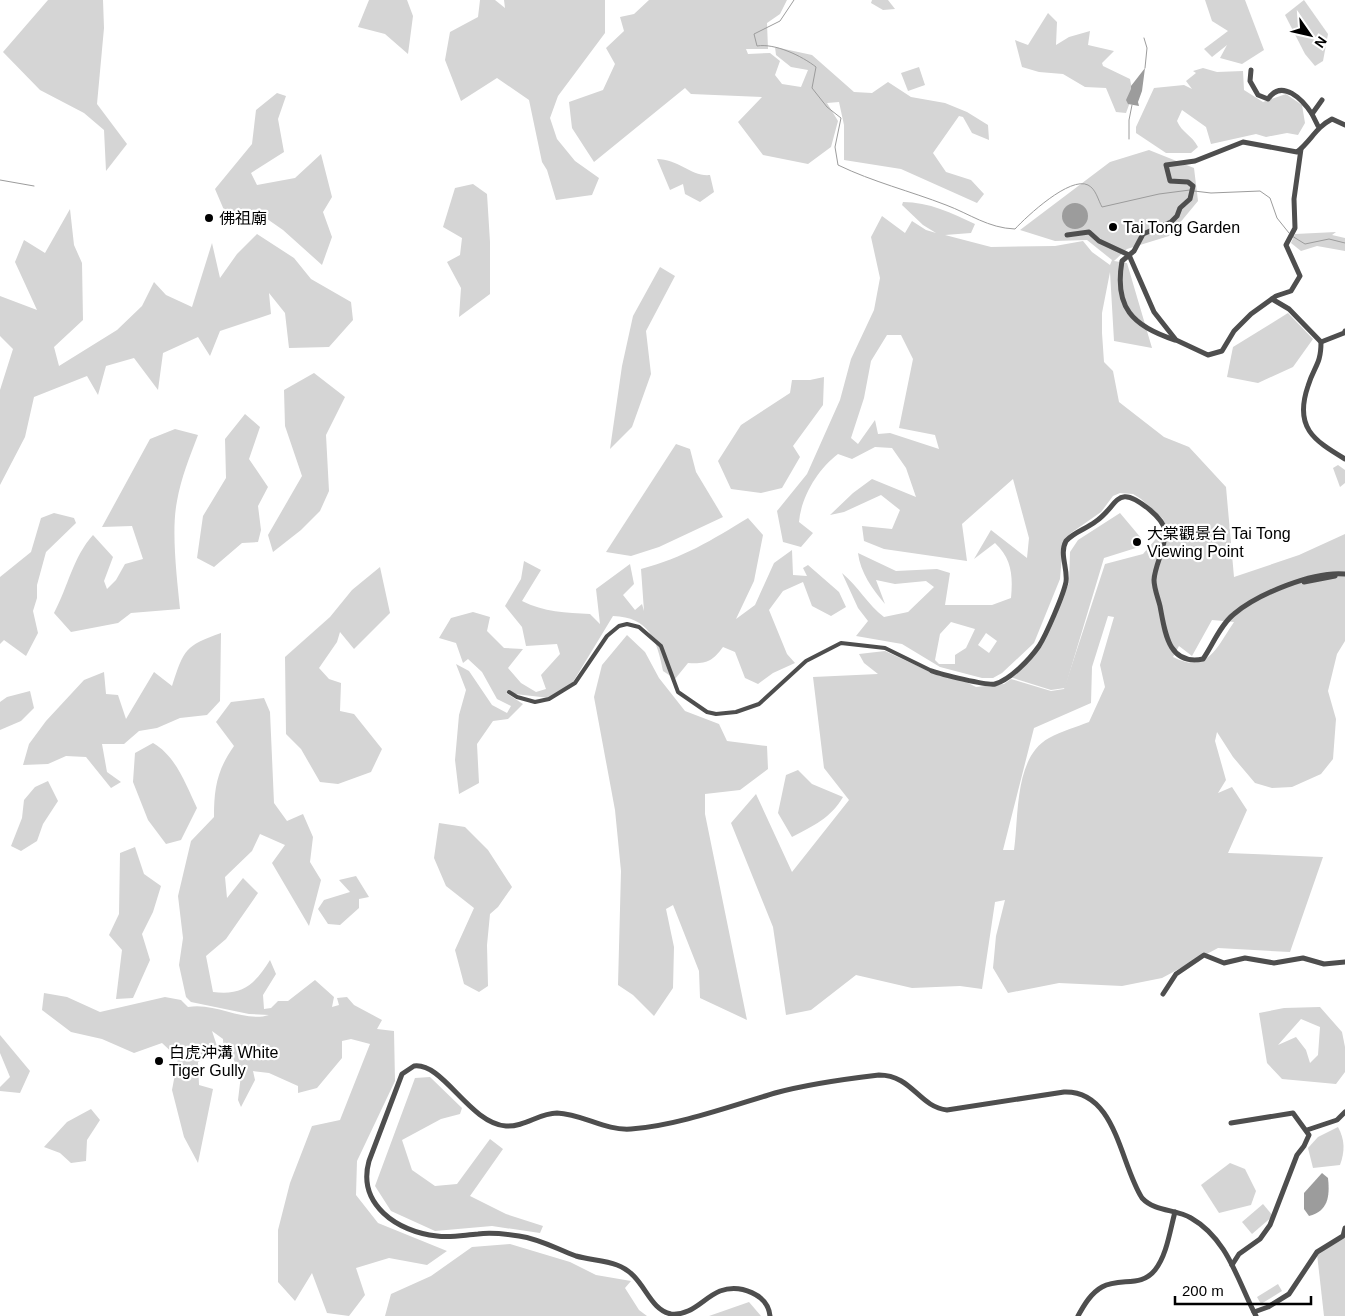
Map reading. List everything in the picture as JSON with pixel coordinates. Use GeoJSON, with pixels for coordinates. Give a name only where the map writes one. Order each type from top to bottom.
{"type":"FeatureCollection","features":[{"type":"Feature","properties":{"kind":"street"},"geometry":{"type":"LineString","coordinates":[[1252,70],[1250,81],[1258,95],[1268,99],[1271,94],[1281,90],[1292,92],[1303,99],[1318,126]]}},
{"type":"Feature","properties":{"kind":"street"},"geometry":{"type":"LineString","coordinates":[[1312,114],[1322,100]]}},
{"type":"Feature","properties":{"kind":"street"},"geometry":{"type":"LineString","coordinates":[[1301,149],[1294,199],[1295,228],[1286,245],[1300,274],[1291,291],[1272,299],[1251,314],[1234,331],[1222,350],[1208,355],[1176,340],[1156,334],[1123,306],[1118,282],[1122,261],[1136,248],[1143,234],[1171,222],[1177,216],[1180,208],[1190,199],[1193,186],[1188,182],[1170,181],[1166,165],[1195,161],[1228,146],[1243,142],[1297,152],[1307,144],[1318,126],[1332,118],[1345,126]]}},
{"type":"Feature","properties":{"kind":"street"},"geometry":{"type":"LineString","coordinates":[[1067,235],[1089,232],[1099,241],[1129,255],[1154,312],[1176,340]]}},
{"type":"Feature","properties":{"kind":"street"},"geometry":{"type":"LineString","coordinates":[[1272,299],[1289,309],[1321,342],[1321,357],[1308,385],[1304,404],[1306,428],[1318,443],[1345,459]]}},
{"type":"Feature","properties":{"kind":"street"},"geometry":{"type":"LineString","coordinates":[[1321,342],[1345,331]]}},
{"type":"Feature","properties":{"kind":"street"},"geometry":{"type":"LineString","coordinates":[[509,692],[517,697],[535,702],[549,699],[575,683],[607,636],[619,626],[627,624],[639,627],[661,646],[678,692],[707,712],[716,714],[736,712],[759,704],[806,661],[841,642],[885,648],[932,671],[985,684],[994,684],[1013,672],[1038,647],[1066,584],[1063,552],[1065,543],[1073,534],[1098,521],[1114,502],[1123,497],[1131,497],[1145,506],[1160,520],[1164,528],[1164,539],[1154,584],[1165,633],[1178,656],[1188,660],[1203,659],[1232,615],[1264,596],[1296,584],[1345,574]]}},
{"type":"Feature","properties":{"kind":"street"},"geometry":{"type":"LineString","coordinates":[[1163,994],[1176,974],[1204,955],[1224,964],[1244,958],[1274,963],[1303,958],[1324,964],[1345,962]]}},
{"type":"Feature","properties":{"kind":"street"},"geometry":{"type":"LineString","coordinates":[[770,1316],[768,1304],[761,1296],[746,1291],[728,1290],[718,1292],[690,1312],[672,1315],[659,1309],[637,1278],[616,1265],[577,1256],[524,1236],[491,1233],[436,1236],[418,1232],[389,1218],[378,1210],[371,1199],[366,1184],[367,1170],[402,1074],[414,1066],[428,1068],[480,1116],[499,1125],[517,1125],[545,1115],[558,1113],[609,1127],[626,1129],[707,1113],[792,1089],[875,1076],[900,1079],[929,1103],[947,1110],[1075,1092],[1091,1098],[1102,1108],[1142,1198],[1155,1207],[1191,1218],[1207,1230],[1220,1245],[1255,1314],[1289,1294],[1317,1252],[1343,1236],[1345,1228]]}},
{"type":"Feature","properties":{"kind":"street"},"geometry":{"type":"LineString","coordinates":[[1307,1130],[1337,1120],[1345,1112]]}},
{"type":"Feature","properties":{"kind":"street"},"geometry":{"type":"LineString","coordinates":[[1232,1123],[1293,1113],[1309,1134],[1304,1146],[1297,1155],[1272,1221],[1260,1239],[1239,1254],[1232,1266]]}},
{"type":"Feature","properties":{"kind":"street"},"geometry":{"type":"LineString","coordinates":[[1078,1316],[1089,1299],[1102,1287],[1114,1283],[1139,1281],[1154,1272],[1162,1257],[1175,1212]]}},
{"type":"Feature","properties":{"kind":"shaded area"},"geometry":{"type":"Polygon","coordinates":[[[48,0],[103,0],[104,28],[97,104],[127,144],[106,171],[104,130],[84,113],[40,90],[3,52],[48,0]]]}},
{"type":"Feature","properties":{"kind":"shaded area"},"geometry":{"type":"Polygon","coordinates":[[[369,0],[407,0],[413,16],[408,54],[385,34],[358,27],[369,0]]]}},
{"type":"Feature","properties":{"kind":"shaded area"},"geometry":{"type":"Polygon","coordinates":[[[480,0],[495,0],[505,8],[504,0],[605,0],[605,33],[558,96],[550,118],[557,139],[575,161],[599,178],[592,195],[556,200],[547,170],[542,162],[529,100],[497,78],[461,101],[445,60],[450,32],[478,17],[480,0]]]}},
{"type":"Feature","properties":{"kind":"shaded area"},"geometry":{"type":"Polygon","coordinates":[[[649,0],[787,0],[780,14],[767,23],[768,49],[746,49],[748,54],[770,53],[780,61],[775,75],[782,84],[801,87],[808,70],[791,67],[776,55],[775,47],[812,55],[854,92],[872,93],[888,82],[911,97],[945,103],[967,112],[988,125],[989,140],[972,133],[963,117],[959,116],[933,153],[946,172],[971,180],[984,194],[977,203],[901,169],[844,160],[844,125],[839,102],[827,103],[838,121],[831,147],[808,164],[763,155],[738,122],[762,97],[691,94],[685,88],[594,162],[572,128],[569,102],[603,90],[615,64],[606,48],[624,31],[620,17],[634,14],[649,0]]]}},
{"type":"Feature","properties":{"kind":"shaded area"},"geometry":{"type":"Polygon","coordinates":[[[872,0],[888,0],[895,9],[883,10],[871,3],[872,0]]]}},
{"type":"Feature","properties":{"kind":"shaded area"},"geometry":{"type":"Polygon","coordinates":[[[1205,0],[1245,0],[1264,50],[1242,64],[1220,58],[1227,45],[1212,57],[1204,49],[1228,31],[1212,21],[1205,0]]]}},
{"type":"Feature","properties":{"kind":"shaded area"},"geometry":{"type":"Polygon","coordinates":[[[1304,0],[1328,34],[1323,61],[1315,66],[1305,54],[1285,15],[1304,0]]]}},
{"type":"Feature","properties":{"kind":"shaded area"},"geometry":{"type":"Polygon","coordinates":[[[1048,13],[1057,22],[1056,45],[1069,37],[1090,31],[1088,45],[1114,51],[1102,63],[1103,66],[1130,79],[1133,94],[1126,113],[1116,112],[1106,88],[1085,87],[1063,74],[1039,72],[1022,67],[1015,40],[1028,45],[1048,13]]]}},
{"type":"Feature","properties":{"kind":"shaded area"},"geometry":{"type":"Polygon","coordinates":[[[919,67],[925,85],[908,91],[901,73],[919,67]]]}},
{"type":"Feature","properties":{"kind":"shaded area"},"geometry":{"type":"Polygon","coordinates":[[[1145,68],[1142,91],[1138,102],[1139,106],[1128,104],[1126,100],[1131,86],[1145,68]]]}},
{"type":"Feature","properties":{"kind":"shaded area"},"geometry":{"type":"Polygon","coordinates":[[[1203,68],[1217,72],[1243,71],[1244,90],[1263,102],[1286,94],[1302,105],[1305,123],[1298,135],[1287,133],[1266,137],[1256,134],[1211,144],[1206,127],[1182,110],[1177,121],[1198,147],[1191,153],[1166,153],[1136,133],[1136,127],[1154,88],[1184,85],[1192,89],[1186,81],[1196,73],[1193,71],[1203,68]]]}},
{"type":"Feature","properties":{"kind":"shaded area"},"geometry":{"type":"Polygon","coordinates":[[[277,93],[286,96],[278,119],[284,152],[251,173],[257,185],[295,178],[321,154],[332,197],[323,212],[332,237],[322,265],[283,230],[260,214],[227,217],[215,189],[252,144],[256,110],[277,93]]]}},
{"type":"Feature","properties":{"kind":"shaded area"},"geometry":{"type":"Polygon","coordinates":[[[1149,150],[1194,168],[1198,201],[1169,236],[1127,249],[1114,261],[1127,263],[1152,348],[1114,341],[1110,272],[1102,313],[1104,362],[1113,371],[1119,402],[1164,437],[1189,447],[1226,487],[1234,577],[1299,555],[1345,534],[1345,641],[1337,654],[1328,691],[1336,719],[1333,759],[1321,774],[1292,787],[1272,788],[1255,783],[1233,757],[1217,732],[1215,741],[1226,780],[1218,793],[1232,787],[1247,810],[1228,853],[1323,857],[1290,952],[1218,948],[1162,978],[1122,986],[1059,983],[1008,993],[993,968],[996,936],[1005,900],[995,902],[982,989],[960,986],[912,988],[856,975],[811,1010],[786,1015],[773,927],[731,823],[756,794],[792,872],[849,800],[824,768],[813,677],[878,674],[864,663],[859,654],[885,651],[935,674],[960,679],[976,687],[1004,684],[1011,679],[1051,691],[1064,689],[1105,564],[1143,554],[1166,527],[1163,519],[1133,494],[1120,493],[1113,496],[1101,512],[1071,533],[1063,543],[1060,579],[1034,643],[1002,673],[993,678],[982,678],[940,667],[902,644],[856,636],[868,621],[858,608],[842,573],[884,617],[908,612],[934,587],[926,581],[895,584],[876,580],[885,604],[864,574],[858,553],[896,571],[937,569],[950,573],[945,605],[992,605],[1011,598],[1012,582],[1008,562],[1001,549],[995,543],[974,559],[991,530],[1027,558],[1029,538],[1013,479],[962,524],[967,561],[884,549],[864,541],[862,526],[892,529],[900,510],[881,495],[844,512],[830,515],[853,493],[872,479],[916,497],[906,468],[892,448],[875,447],[852,459],[838,454],[824,467],[807,493],[800,513],[799,522],[813,533],[801,547],[783,542],[777,511],[807,474],[840,400],[851,359],[874,310],[880,278],[871,237],[882,216],[905,233],[912,221],[926,230],[936,233],[923,225],[902,205],[903,202],[913,202],[940,209],[975,224],[971,233],[945,235],[991,247],[1055,246],[1083,241],[1092,252],[1110,265],[1112,260],[1087,240],[1055,241],[1020,230],[1110,162],[1149,150]],[[887,335],[871,361],[864,398],[851,438],[858,444],[875,420],[878,434],[890,433],[939,449],[935,435],[899,428],[913,359],[901,335],[887,335]],[[1108,616],[1092,667],[1091,703],[1034,728],[1003,850],[1014,850],[1020,788],[1029,759],[1038,747],[1049,738],[1089,722],[1105,687],[1100,665],[1114,617],[1108,616]],[[1212,620],[1192,656],[1179,646],[1173,657],[1185,662],[1194,663],[1210,656],[1234,622],[1212,620]],[[951,622],[940,634],[935,660],[939,664],[955,664],[955,655],[966,648],[975,629],[951,622]],[[986,633],[978,645],[989,653],[997,641],[986,633]]]}},
{"type":"Feature","properties":{"kind":"shaded area"},"geometry":{"type":"Polygon","coordinates":[[[657,159],[672,162],[703,175],[710,175],[714,192],[700,202],[685,194],[683,184],[670,190],[657,159]]]}},
{"type":"Feature","properties":{"kind":"shaded area"},"geometry":{"type":"Polygon","coordinates":[[[473,184],[487,194],[490,242],[490,294],[459,317],[461,288],[447,262],[460,255],[462,238],[443,227],[455,188],[473,184]]]}},
{"type":"Feature","properties":{"kind":"shaded area"},"geometry":{"type":"Polygon","coordinates":[[[1075,203],[1084,207],[1088,216],[1084,225],[1075,229],[1066,225],[1062,216],[1066,207],[1075,203]]]}},
{"type":"Feature","properties":{"kind":"shaded area"},"geometry":{"type":"Polygon","coordinates":[[[70,209],[74,245],[82,263],[83,320],[54,347],[59,366],[117,330],[142,306],[154,282],[166,295],[192,307],[212,243],[220,278],[237,254],[257,234],[294,258],[311,279],[351,302],[353,320],[329,347],[289,348],[285,313],[269,293],[271,314],[220,331],[210,356],[198,337],[163,353],[158,390],[134,358],[106,366],[98,395],[87,376],[34,397],[25,437],[0,485],[0,390],[13,349],[0,336],[0,296],[37,310],[15,262],[24,240],[45,253],[70,209]]]}},
{"type":"Feature","properties":{"kind":"shaded area"},"geometry":{"type":"Polygon","coordinates":[[[1336,232],[1332,235],[1345,238],[1345,251],[1317,246],[1301,251],[1291,243],[1295,234],[1336,232]]]}},
{"type":"Feature","properties":{"kind":"shaded area"},"geometry":{"type":"Polygon","coordinates":[[[660,267],[675,276],[646,331],[651,374],[632,427],[610,449],[622,366],[633,316],[660,267]]]}},
{"type":"Feature","properties":{"kind":"shaded area"},"geometry":{"type":"Polygon","coordinates":[[[1288,313],[1313,339],[1293,367],[1258,383],[1227,377],[1233,347],[1288,313]]]}},
{"type":"Feature","properties":{"kind":"shaded area"},"geometry":{"type":"Polygon","coordinates":[[[314,373],[345,397],[326,435],[329,491],[320,511],[301,530],[273,552],[268,535],[302,476],[285,426],[284,390],[314,373]]]}},
{"type":"Feature","properties":{"kind":"shaded area"},"geometry":{"type":"Polygon","coordinates":[[[824,377],[823,405],[793,446],[800,457],[782,488],[761,493],[731,489],[718,461],[741,425],[790,393],[792,380],[810,380],[824,377]]]}},
{"type":"Feature","properties":{"kind":"shaded area"},"geometry":{"type":"Polygon","coordinates":[[[245,414],[260,427],[249,459],[268,487],[258,506],[261,530],[258,542],[242,543],[214,567],[197,558],[203,516],[226,478],[225,439],[245,414]]]}},
{"type":"Feature","properties":{"kind":"shaded area"},"geometry":{"type":"Polygon","coordinates":[[[175,429],[198,435],[186,467],[175,513],[175,555],[180,609],[131,613],[118,623],[71,632],[54,613],[80,553],[93,535],[113,557],[104,581],[107,589],[116,580],[125,564],[143,559],[132,526],[102,527],[150,439],[175,429]]]}},
{"type":"Feature","properties":{"kind":"shaded area"},"geometry":{"type":"Polygon","coordinates":[[[676,444],[690,449],[696,472],[723,517],[659,547],[631,556],[606,552],[676,444]]]}},
{"type":"Feature","properties":{"kind":"shaded area"},"geometry":{"type":"Polygon","coordinates":[[[1338,465],[1345,470],[1345,483],[1340,487],[1333,468],[1338,465]]]}},
{"type":"Feature","properties":{"kind":"shaded area"},"geometry":{"type":"Polygon","coordinates":[[[54,513],[74,518],[76,523],[46,552],[37,585],[37,598],[33,611],[38,633],[26,656],[4,640],[0,644],[0,577],[31,552],[41,518],[54,513]]]}},
{"type":"Feature","properties":{"kind":"shaded area"},"geometry":{"type":"Polygon","coordinates":[[[1120,513],[1141,538],[1139,547],[1104,558],[1065,688],[1051,690],[1010,677],[1046,636],[1069,583],[1070,552],[1078,540],[1120,513]]]}},
{"type":"Feature","properties":{"kind":"shaded area"},"geometry":{"type":"Polygon","coordinates":[[[748,518],[763,535],[754,581],[736,619],[755,605],[774,563],[792,550],[793,575],[807,576],[803,568],[808,565],[839,592],[846,607],[831,616],[812,606],[803,582],[783,591],[769,610],[787,654],[795,663],[773,673],[758,684],[745,678],[735,652],[723,647],[708,661],[688,663],[675,679],[663,671],[658,649],[649,632],[635,621],[625,617],[613,616],[573,682],[550,698],[506,693],[523,704],[508,719],[493,721],[477,744],[479,783],[459,794],[455,760],[459,715],[466,690],[456,664],[469,671],[492,705],[507,713],[511,706],[497,699],[482,672],[468,659],[463,663],[456,643],[439,638],[451,618],[473,612],[490,617],[487,631],[504,648],[523,649],[508,668],[521,683],[536,692],[546,689],[541,675],[560,654],[557,644],[526,646],[522,627],[505,606],[521,579],[524,561],[541,570],[522,601],[547,610],[590,614],[600,624],[596,589],[630,564],[634,584],[623,595],[635,610],[642,604],[644,611],[641,569],[684,554],[748,518]]]}},
{"type":"Feature","properties":{"kind":"shaded area"},"geometry":{"type":"Polygon","coordinates":[[[380,567],[390,613],[354,649],[340,632],[337,642],[319,668],[329,679],[341,683],[340,711],[354,714],[382,749],[371,772],[338,784],[320,782],[301,749],[286,734],[285,657],[330,617],[352,590],[380,567]]]}},
{"type":"Feature","properties":{"kind":"shaded area"},"geometry":{"type":"Polygon","coordinates":[[[221,633],[220,701],[207,715],[180,718],[157,728],[139,731],[124,744],[102,744],[107,772],[121,782],[111,788],[86,757],[66,756],[48,764],[23,765],[29,744],[46,721],[84,680],[104,672],[106,694],[118,695],[126,719],[154,672],[172,686],[183,656],[188,650],[200,642],[221,633]]]}},
{"type":"Feature","properties":{"kind":"shaded area"},"geometry":{"type":"Polygon","coordinates":[[[627,635],[645,652],[659,678],[685,711],[719,724],[727,741],[767,746],[768,769],[740,790],[705,794],[705,814],[747,1020],[700,998],[699,971],[673,905],[666,909],[674,947],[673,988],[654,1016],[633,995],[618,985],[621,871],[615,810],[594,697],[602,665],[627,635]]]}},
{"type":"Feature","properties":{"kind":"shaded area"},"geometry":{"type":"Polygon","coordinates":[[[30,691],[34,708],[21,721],[0,730],[0,702],[7,697],[30,691]]]}},
{"type":"Feature","properties":{"kind":"shaded area"},"geometry":{"type":"Polygon","coordinates":[[[264,698],[270,712],[274,803],[287,821],[303,814],[313,837],[310,862],[321,880],[309,926],[272,863],[285,845],[260,834],[252,851],[225,877],[227,898],[243,878],[258,893],[226,939],[206,956],[213,992],[223,993],[240,990],[259,976],[270,960],[276,974],[263,995],[264,1009],[271,1008],[278,1001],[288,1001],[315,980],[334,997],[332,1007],[339,1005],[337,998],[347,997],[354,1005],[382,1020],[377,1029],[394,1031],[395,1081],[357,1161],[356,1195],[378,1223],[447,1251],[427,1265],[389,1258],[356,1268],[365,1295],[349,1316],[327,1313],[312,1273],[295,1301],[278,1282],[278,1230],[290,1183],[312,1126],[340,1120],[370,1044],[351,1039],[342,1041],[342,1058],[317,1088],[298,1093],[298,1086],[269,1073],[253,1071],[255,1080],[241,1107],[238,1100],[241,1075],[233,1058],[224,1056],[223,1039],[212,1031],[217,1046],[208,1057],[198,1062],[199,1085],[213,1089],[198,1163],[184,1137],[172,1090],[178,1058],[162,1043],[134,1053],[102,1039],[71,1032],[42,1010],[44,993],[67,997],[100,1012],[165,997],[181,1000],[188,1007],[209,1007],[240,1015],[259,1017],[269,1015],[249,1014],[191,1002],[186,997],[179,965],[183,938],[178,896],[191,841],[214,817],[215,797],[220,771],[234,746],[216,722],[231,702],[264,698]]]}},
{"type":"Feature","properties":{"kind":"shaded area"},"geometry":{"type":"Polygon","coordinates":[[[153,743],[168,755],[174,763],[197,808],[181,840],[166,844],[148,820],[133,782],[135,753],[153,743]]]}},
{"type":"Feature","properties":{"kind":"shaded area"},"geometry":{"type":"Polygon","coordinates":[[[798,770],[812,784],[843,797],[827,816],[792,837],[778,813],[786,775],[798,770]]]}},
{"type":"Feature","properties":{"kind":"shaded area"},"geometry":{"type":"Polygon","coordinates":[[[48,781],[58,801],[43,824],[37,841],[21,851],[11,846],[22,818],[24,800],[35,787],[48,781]]]}},
{"type":"Feature","properties":{"kind":"shaded area"},"geometry":{"type":"Polygon","coordinates":[[[439,823],[465,827],[488,850],[512,887],[498,907],[490,914],[487,945],[488,986],[479,992],[464,984],[455,950],[474,908],[446,886],[434,858],[439,823]]]}},
{"type":"Feature","properties":{"kind":"shaded area"},"geometry":{"type":"Polygon","coordinates":[[[135,847],[144,874],[161,886],[153,912],[142,934],[150,960],[133,998],[116,999],[122,950],[109,935],[119,914],[120,853],[135,847]]]}},
{"type":"Feature","properties":{"kind":"shaded area"},"geometry":{"type":"Polygon","coordinates":[[[356,876],[369,897],[359,899],[359,908],[340,925],[328,924],[318,909],[324,900],[350,892],[339,880],[356,876]]]}},
{"type":"Feature","properties":{"kind":"shaded area"},"geometry":{"type":"Polygon","coordinates":[[[1320,1007],[1342,1032],[1345,1047],[1345,1072],[1336,1084],[1282,1079],[1267,1063],[1259,1013],[1284,1008],[1320,1007]],[[1301,1019],[1278,1045],[1296,1037],[1306,1050],[1310,1063],[1318,1055],[1320,1027],[1301,1019]]]}},
{"type":"Feature","properties":{"kind":"shaded area"},"geometry":{"type":"Polygon","coordinates":[[[0,1035],[30,1071],[20,1093],[0,1091],[0,1087],[10,1077],[0,1053],[0,1035]]]}},
{"type":"Feature","properties":{"kind":"shaded area"},"geometry":{"type":"Polygon","coordinates":[[[430,1077],[462,1108],[460,1114],[441,1119],[402,1140],[412,1170],[435,1186],[457,1184],[490,1139],[503,1149],[470,1196],[506,1214],[543,1226],[540,1233],[492,1226],[435,1231],[391,1211],[375,1186],[415,1078],[430,1077]]]}},
{"type":"Feature","properties":{"kind":"shaded area"},"geometry":{"type":"Polygon","coordinates":[[[91,1109],[100,1120],[87,1140],[86,1161],[71,1163],[60,1153],[44,1147],[67,1122],[91,1109]]]}},
{"type":"Feature","properties":{"kind":"shaded area"},"geometry":{"type":"Polygon","coordinates":[[[1338,1127],[1344,1146],[1340,1165],[1313,1168],[1308,1148],[1318,1137],[1338,1127]]]}},
{"type":"Feature","properties":{"kind":"shaded area"},"geometry":{"type":"Polygon","coordinates":[[[1230,1163],[1245,1169],[1256,1191],[1251,1205],[1219,1213],[1201,1185],[1230,1163]]]}},
{"type":"Feature","properties":{"kind":"shaded area"},"geometry":{"type":"Polygon","coordinates":[[[1322,1173],[1328,1178],[1328,1197],[1320,1211],[1309,1216],[1304,1209],[1304,1193],[1322,1173]]]}},
{"type":"Feature","properties":{"kind":"shaded area"},"geometry":{"type":"Polygon","coordinates":[[[1263,1204],[1273,1216],[1252,1234],[1242,1222],[1263,1204]]]}},
{"type":"Feature","properties":{"kind":"shaded area"},"geometry":{"type":"Polygon","coordinates":[[[1345,1238],[1345,1316],[1324,1316],[1317,1254],[1345,1238]]]}},
{"type":"Feature","properties":{"kind":"shaded area"},"geometry":{"type":"Polygon","coordinates":[[[510,1244],[570,1262],[596,1275],[631,1281],[625,1288],[639,1310],[647,1316],[385,1316],[391,1294],[431,1276],[472,1247],[510,1244]]]}},
{"type":"Feature","properties":{"kind":"shaded area"},"geometry":{"type":"Polygon","coordinates":[[[1278,1284],[1282,1291],[1261,1304],[1257,1297],[1278,1284]]]}},
{"type":"Feature","properties":{"kind":"shaded area"},"geometry":{"type":"Polygon","coordinates":[[[749,1302],[761,1316],[709,1316],[749,1302]]]}},
{"type":"Feature","properties":{"kind":"waterway"},"geometry":{"type":"LineString","coordinates":[[794,0],[780,21],[754,34],[757,46],[780,48],[816,67],[812,88],[827,107],[841,118],[835,147],[838,165],[946,205],[996,226],[1015,229],[1049,199],[1071,186],[1088,185],[1093,189],[1102,207],[1159,194],[1190,190]]}},
{"type":"Feature","properties":{"kind":"waterway"},"geometry":{"type":"LineString","coordinates":[[1144,38],[1147,48],[1145,68]]}},
{"type":"Feature","properties":{"kind":"waterway"},"geometry":{"type":"LineString","coordinates":[[1129,139],[1129,120],[1132,105]]}},
{"type":"Feature","properties":{"kind":"waterway"},"geometry":{"type":"LineString","coordinates":[[0,180],[34,186]]}},
{"type":"Feature","properties":{"kind":"waterway"},"geometry":{"type":"LineString","coordinates":[[1194,191],[1211,193],[1260,191],[1270,198],[1277,218],[1289,233]]}},
{"type":"Feature","properties":{"kind":"waterway"},"geometry":{"type":"LineString","coordinates":[[1292,236],[1305,244],[1329,239],[1345,243]]}},
{"type":"Feature","properties":{"kind":"place","name":"佛祖廟"},"geometry":{"type":"Point","coordinates":[209,218]}},
{"type":"Feature","properties":{"kind":"place","name":"Tai Tong Garden"},"geometry":{"type":"Point","coordinates":[1113,227]}},
{"type":"Feature","properties":{"kind":"place","name":"大棠觀景台 Tai Tong Viewing Point"},"geometry":{"type":"Point","coordinates":[1137,542]}},
{"type":"Feature","properties":{"kind":"place","name":"白虎沖溝 White Tiger Gully"},"geometry":{"type":"Point","coordinates":[159,1061]}}]}
